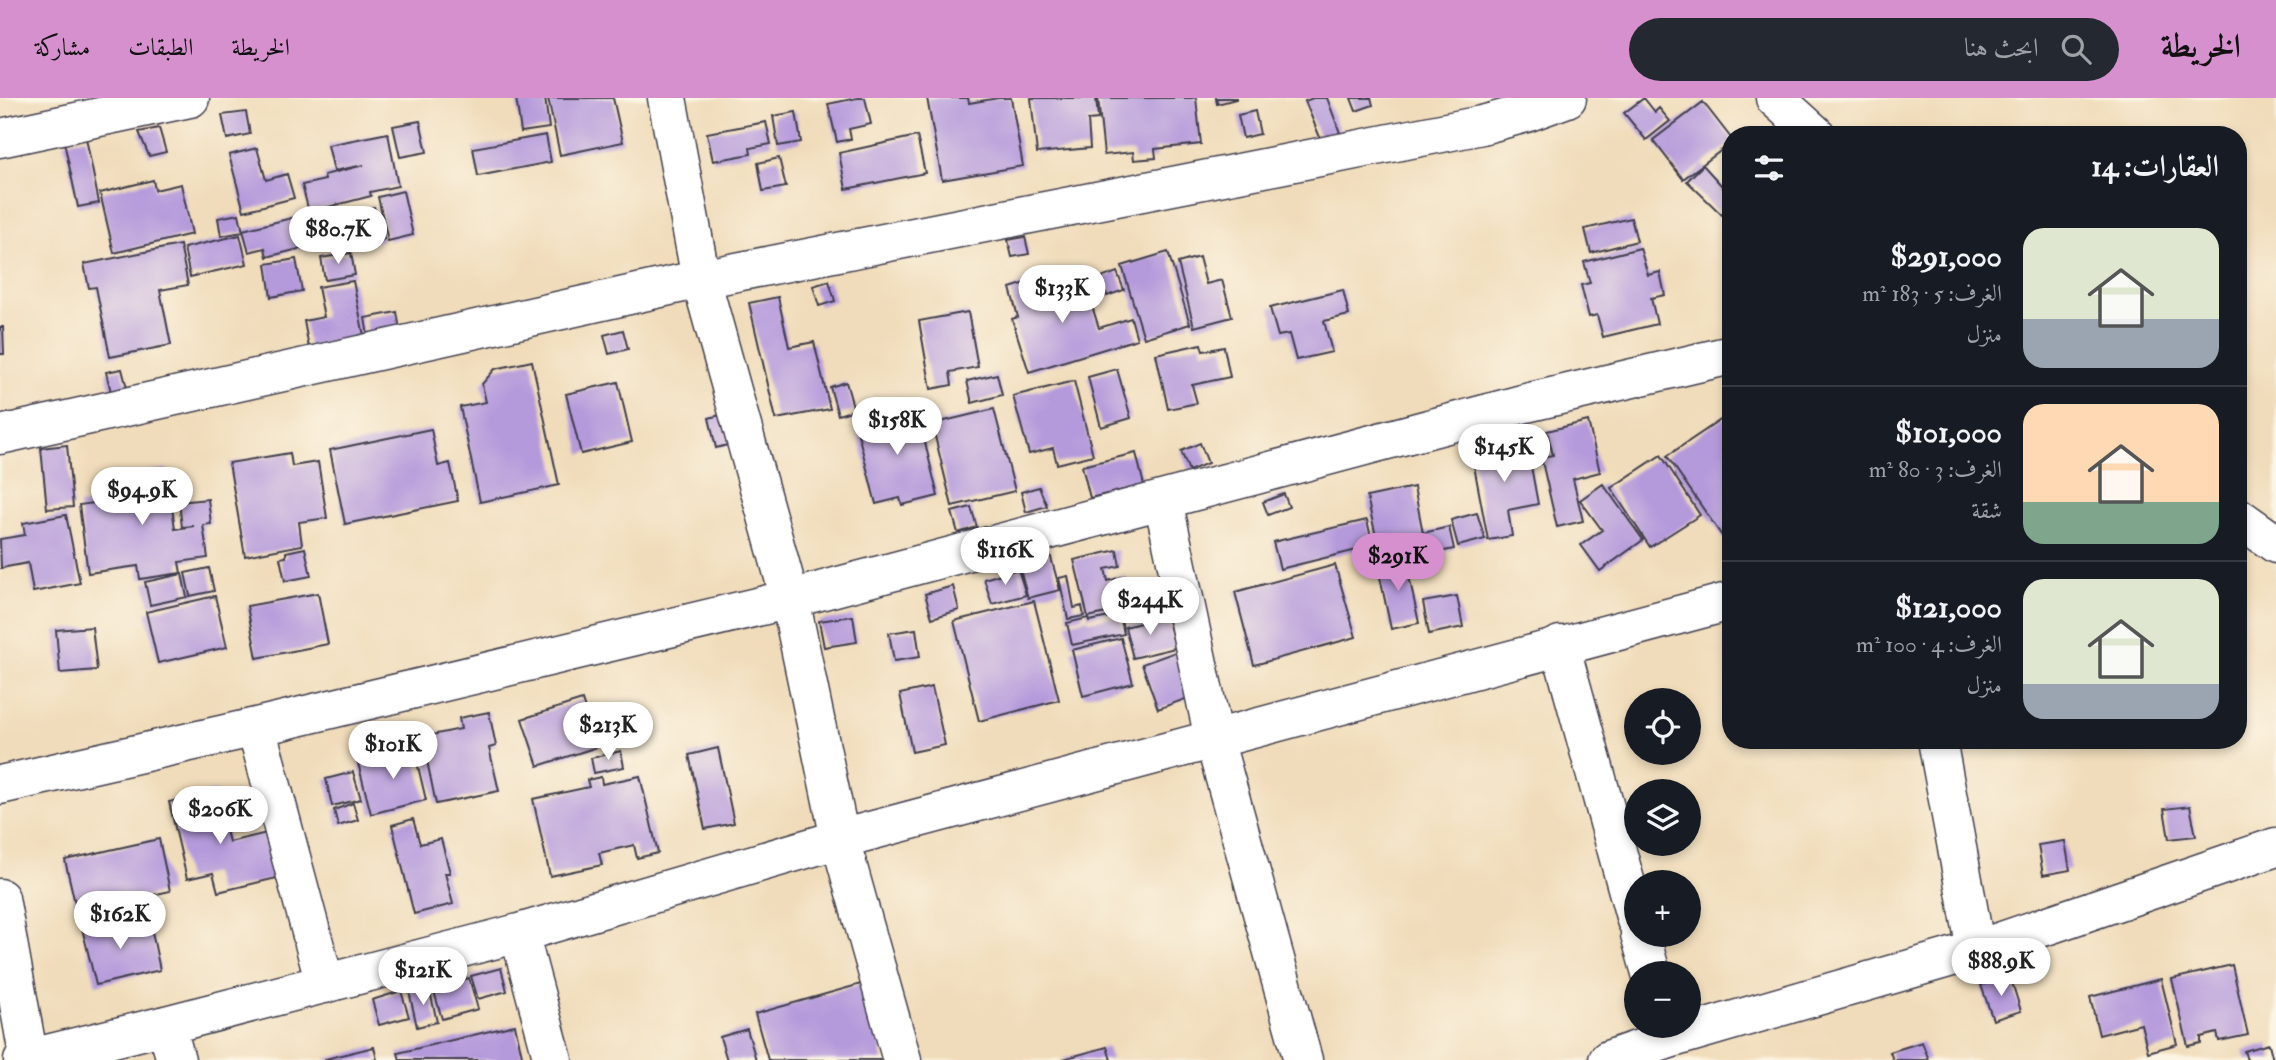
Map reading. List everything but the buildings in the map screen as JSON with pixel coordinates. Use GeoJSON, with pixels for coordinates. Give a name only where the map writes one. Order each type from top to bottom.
{"type":"FeatureCollection","features":[{"type":"Feature","properties":{"kind":"street"},"geometry":{"type":"LineString","coordinates":[[0,138],[190,98]]}},
{"type":"Feature","properties":{"kind":"street"},"geometry":{"type":"LineString","coordinates":[[667,98],[701,279],[790,599],[840,839],[902,1060]]}},
{"type":"Feature","properties":{"kind":"street"},"geometry":{"type":"LineString","coordinates":[[0,435],[701,279],[1482,125],[1567,98]]}},
{"type":"Feature","properties":{"kind":"street"},"geometry":{"type":"LineString","coordinates":[[1775,98],[1806,126]]}},
{"type":"Feature","properties":{"kind":"street"},"geometry":{"type":"LineString","coordinates":[[0,785],[256,727],[790,599],[1526,403],[1722,357]]}},
{"type":"Feature","properties":{"kind":"street"},"geometry":{"type":"LineString","coordinates":[[1163,500],[1214,739],[1303,1060]]}},
{"type":"Feature","properties":{"kind":"street"},"geometry":{"type":"LineString","coordinates":[[2247,523],[2276,544]]}},
{"type":"Feature","properties":{"kind":"street"},"geometry":{"type":"LineString","coordinates":[[0,898],[27,1059],[171,1043],[325,984],[519,933],[840,839],[1722,603]]}},
{"type":"Feature","properties":{"kind":"street"},"geometry":{"type":"LineString","coordinates":[[1560,645],[1624,877]]}},
{"type":"Feature","properties":{"kind":"street"},"geometry":{"type":"LineString","coordinates":[[256,727],[325,984]]}},
{"type":"Feature","properties":{"kind":"street"},"geometry":{"type":"LineString","coordinates":[[1939,749],[1976,950]]}},
{"type":"Feature","properties":{"kind":"street"},"geometry":{"type":"LineString","coordinates":[[1701,1023],[1976,950],[2276,847]]}},
{"type":"Feature","properties":{"kind":"street"},"geometry":{"type":"LineString","coordinates":[[519,933],[553,1060]]}},
{"type":"Feature","properties":{"kind":"street"},"geometry":{"type":"LineString","coordinates":[[1608,1060],[1654,1038]]}}]}
